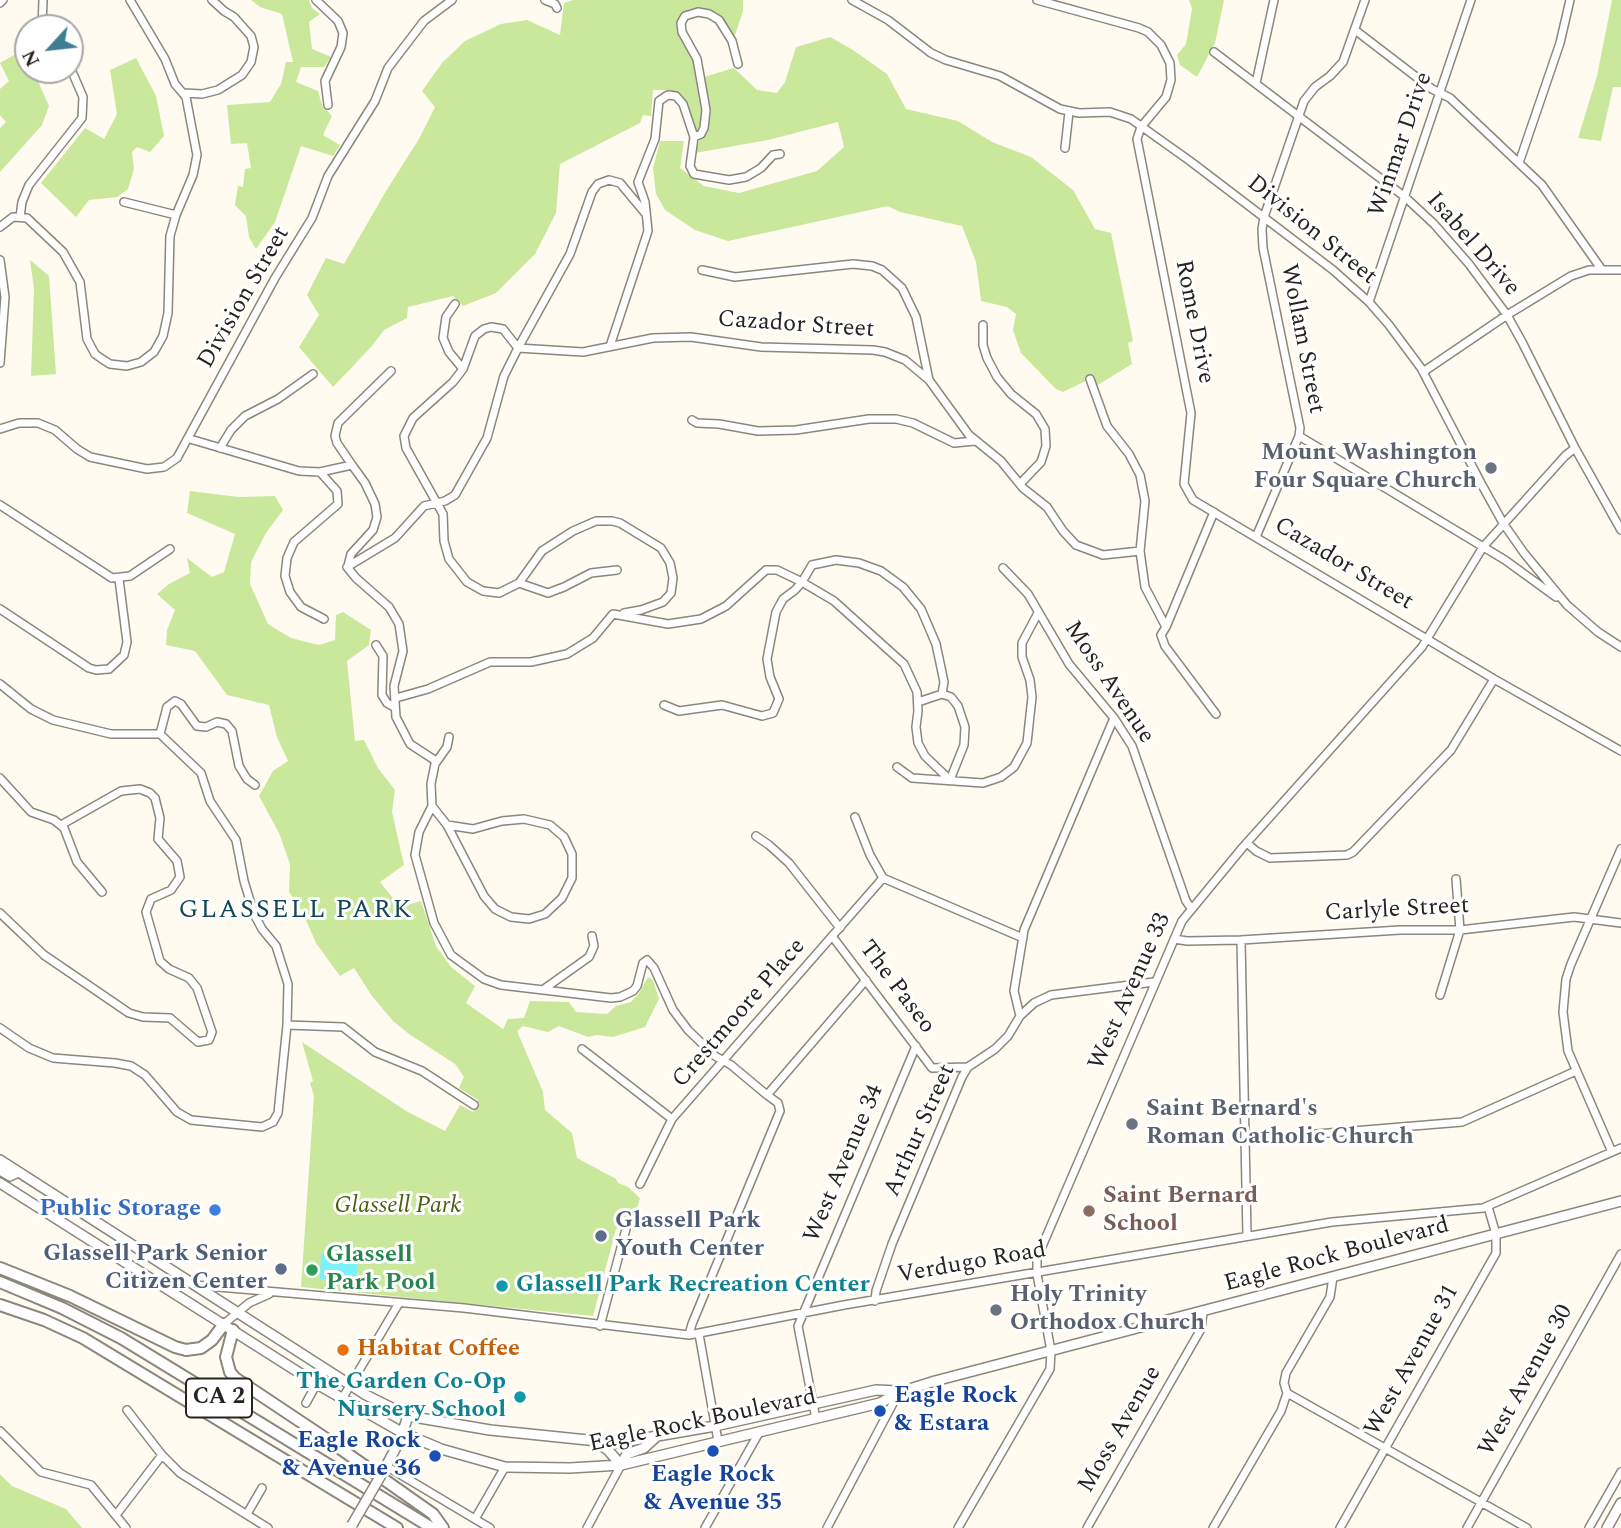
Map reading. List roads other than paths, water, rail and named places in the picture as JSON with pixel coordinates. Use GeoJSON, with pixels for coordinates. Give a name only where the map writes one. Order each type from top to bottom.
{"type":"FeatureCollection","features":[{"type":"Feature","properties":{"kind":"highway"},"geometry":{"type":"LineString","coordinates":[[0,1268],[112,1315],[186,1350],[201,1348],[229,1327]]}},
{"type":"Feature","properties":{"kind":"highway","name":"CA 2"},"geometry":{"type":"LineString","coordinates":[[0,1282],[62,1308],[121,1338],[432,1528]]}},
{"type":"Feature","properties":{"kind":"highway","name":"CA 2"},"geometry":{"type":"LineString","coordinates":[[0,1305],[44,1320],[83,1338],[397,1528]]}},
{"type":"Feature","properties":{"kind":"highway"},"geometry":{"type":"LineString","coordinates":[[229,1327],[226,1357],[230,1372],[235,1378],[433,1514],[443,1528]]}},
{"type":"Feature","properties":{"kind":"main road","name":"Eagle Rock Boulevard"},"geometry":{"type":"LineString","coordinates":[[0,1160],[351,1386],[408,1416],[490,1430],[595,1442],[628,1442],[715,1426],[876,1390],[900,1392]]}},
{"type":"Feature","properties":{"kind":"main road"},"geometry":{"type":"LineString","coordinates":[[0,1170],[10,1176],[18,1172]]}},
{"type":"Feature","properties":{"kind":"main road","name":"Eagle Rock Boulevard"},"geometry":{"type":"LineString","coordinates":[[0,1183],[317,1384],[403,1433],[441,1449],[505,1467],[570,1468],[621,1465],[880,1403],[900,1392],[1621,1200]]}},
{"type":"Feature","properties":{"kind":"main road"},"geometry":{"type":"LineString","coordinates":[[351,1526],[385,1468],[403,1433],[408,1416]]}},
{"type":"Feature","properties":{"kind":"main road"},"geometry":{"type":"LineString","coordinates":[[595,1442],[608,1450],[621,1465],[627,1454],[644,1448],[655,1438]]}},
{"type":"Feature","properties":{"kind":"main road"},"geometry":{"type":"LineString","coordinates":[[1607,1528],[1621,1503]]}},
{"type":"Feature","properties":{"kind":"street"},"geometry":{"type":"LineString","coordinates":[[0,227],[8,220],[20,217],[32,221],[71,263],[80,282],[85,333],[90,346],[102,359],[119,366],[127,366],[148,358],[159,346],[168,313],[170,236],[193,175],[197,156],[186,97],[175,84],[165,60],[130,0]]}},
{"type":"Feature","properties":{"kind":"street"},"geometry":{"type":"LineString","coordinates":[[183,93],[202,94],[218,90],[242,75],[251,62],[254,47],[250,36],[234,17],[212,0]]}},
{"type":"Feature","properties":{"kind":"street"},"geometry":{"type":"LineString","coordinates":[[316,0],[338,21],[343,33],[341,47],[325,81],[328,105]]}},
{"type":"Feature","properties":{"kind":"street","name":"Division Street"},"geometry":{"type":"LineString","coordinates":[[0,429],[19,423],[38,424],[55,430],[90,457],[148,469],[172,463],[182,453],[275,278],[309,225],[336,162],[375,102],[388,68],[440,4],[452,0]]}},
{"type":"Feature","properties":{"kind":"street"},"geometry":{"type":"LineString","coordinates":[[545,0],[555,4],[557,8]]}},
{"type":"Feature","properties":{"kind":"street","name":"Division Street"},"geometry":{"type":"LineString","coordinates":[[852,0],[888,20],[946,60],[1000,76],[1050,105],[1069,112],[1120,114],[1142,127],[1333,270],[1369,302],[1405,344],[1423,372],[1503,523],[1542,576],[1567,605],[1598,632],[1621,647]]}},
{"type":"Feature","properties":{"kind":"street"},"geometry":{"type":"LineString","coordinates":[[1037,0],[1139,28],[1161,45],[1170,63],[1169,89],[1142,127]]}},
{"type":"Feature","properties":{"kind":"street"},"geometry":{"type":"LineString","coordinates":[[1256,83],[1274,0]]}},
{"type":"Feature","properties":{"kind":"street","name":"Wollam Street"},"geometry":{"type":"LineString","coordinates":[[1256,537],[1300,428],[1263,248],[1264,217],[1308,94],[1343,62],[1365,0]]}},
{"type":"Feature","properties":{"kind":"street","name":"Winmar Drive"},"geometry":{"type":"LineString","coordinates":[[1369,302],[1471,0]]}},
{"type":"Feature","properties":{"kind":"street"},"geometry":{"type":"LineString","coordinates":[[1519,163],[1560,43],[1570,0]]}},
{"type":"Feature","properties":{"kind":"street"},"geometry":{"type":"LineString","coordinates":[[694,137],[701,134],[704,128],[706,110],[697,59],[682,32],[681,23],[685,16],[698,12],[719,20],[732,41],[738,64]]}},
{"type":"Feature","properties":{"kind":"street"},"geometry":{"type":"LineString","coordinates":[[1355,30],[1432,89],[1450,97],[1542,185],[1602,270]]}},
{"type":"Feature","properties":{"kind":"street","name":"Isabel Drive"},"geometry":{"type":"LineString","coordinates":[[1214,52],[1405,197],[1452,244],[1507,315],[1575,448],[1621,530]]}},
{"type":"Feature","properties":{"kind":"street"},"geometry":{"type":"LineString","coordinates":[[20,217],[22,202],[29,185],[82,118],[83,97],[77,84]]}},
{"type":"Feature","properties":{"kind":"street"},"geometry":{"type":"LineString","coordinates":[[645,213],[645,202],[638,182],[655,139],[659,101],[663,97],[676,96],[683,104],[694,137],[690,166],[694,174],[729,180],[746,177],[761,168],[773,155],[780,154]]}},
{"type":"Feature","properties":{"kind":"street"},"geometry":{"type":"LineString","coordinates":[[1065,148],[1069,112]]}},
{"type":"Feature","properties":{"kind":"street","name":"Rome Drive"},"geometry":{"type":"LineString","coordinates":[[1142,127],[1137,139],[1191,413],[1184,484],[1193,499],[1213,512]]}},
{"type":"Feature","properties":{"kind":"street"},"geometry":{"type":"LineString","coordinates":[[347,567],[394,538],[424,506],[445,501],[455,495],[492,425],[506,370],[570,254],[595,188],[609,180],[620,183],[645,213],[649,224],[610,345]]}},
{"type":"Feature","properties":{"kind":"street"},"geometry":{"type":"LineString","coordinates":[[124,202],[176,215]]}},
{"type":"Feature","properties":{"kind":"street"},"geometry":{"type":"LineString","coordinates":[[0,260],[5,297],[0,363]]}},
{"type":"Feature","properties":{"kind":"street"},"geometry":{"type":"LineString","coordinates":[[702,270],[735,277],[853,264],[882,270],[902,288],[916,317],[929,380]]}},
{"type":"Feature","properties":{"kind":"street"},"geometry":{"type":"LineString","coordinates":[[1423,372],[1507,315],[1571,276],[1589,270],[1621,270]]}},
{"type":"Feature","properties":{"kind":"street"},"geometry":{"type":"LineString","coordinates":[[455,304],[446,317],[443,338],[449,352],[463,369]]}},
{"type":"Feature","properties":{"kind":"street"},"geometry":{"type":"LineString","coordinates":[[983,325],[984,345],[991,368],[1011,394],[1036,414],[1046,436],[1041,462],[1020,484]]}},
{"type":"Feature","properties":{"kind":"street"},"geometry":{"type":"LineString","coordinates":[[396,698],[428,689],[490,662],[531,662],[566,654],[585,645],[601,629],[609,616],[641,610],[663,602],[671,593],[673,578],[670,563],[661,548],[620,523],[612,521],[596,521],[573,531],[542,551],[519,583],[507,591],[490,593],[476,588],[460,575],[446,551],[444,518],[406,448],[405,430],[413,418],[453,382],[463,369],[475,336],[484,329],[503,329],[518,348]]}},
{"type":"Feature","properties":{"kind":"street","name":"Cazador Street"},"geometry":{"type":"LineString","coordinates":[[518,348],[583,352],[632,341],[674,337],[761,347],[885,352],[905,360],[929,380],[975,441],[1001,461],[1020,484],[1047,507],[1070,540],[1084,550],[1102,555],[1140,551]]}},
{"type":"Feature","properties":{"kind":"street"},"geometry":{"type":"LineString","coordinates":[[347,567],[351,554],[370,536],[377,517],[375,504],[365,483],[335,436],[338,423],[391,371]]}},
{"type":"Feature","properties":{"kind":"street"},"geometry":{"type":"LineString","coordinates":[[220,448],[231,430],[245,416],[278,399],[313,374]]}},
{"type":"Feature","properties":{"kind":"street"},"geometry":{"type":"LineString","coordinates":[[1090,379],[1107,426],[1129,454],[1140,475],[1145,501],[1140,551],[1145,587],[1166,627]]}},
{"type":"Feature","properties":{"kind":"street"},"geometry":{"type":"LineString","coordinates":[[692,420],[697,423],[758,431],[818,428],[888,418],[913,423],[954,443],[975,441]]}},
{"type":"Feature","properties":{"kind":"street"},"geometry":{"type":"LineString","coordinates":[[1299,436],[1483,547],[1567,605]]}},
{"type":"Feature","properties":{"kind":"street"},"geometry":{"type":"LineString","coordinates":[[190,439],[293,470],[320,472],[352,465]]}},
{"type":"Feature","properties":{"kind":"street","name":"West Avenue 33"},"geometry":{"type":"LineString","coordinates":[[958,1528],[1050,1369],[1051,1351],[1037,1274],[1037,1258],[1154,982],[1191,908],[1428,639],[1483,547],[1564,456],[1575,448]]}},
{"type":"Feature","properties":{"kind":"street"},"geometry":{"type":"LineString","coordinates":[[320,472],[337,491],[338,504],[294,542],[286,558],[285,576],[290,592],[301,607],[324,619]]}},
{"type":"Feature","properties":{"kind":"street"},"geometry":{"type":"LineString","coordinates":[[0,505],[108,577],[118,579],[130,576],[170,549]]}},
{"type":"Feature","properties":{"kind":"street"},"geometry":{"type":"LineString","coordinates":[[1213,512],[1161,635],[1165,646],[1216,714]]}},
{"type":"Feature","properties":{"kind":"street","name":"Cazador Street"},"geometry":{"type":"LineString","coordinates":[[1213,512],[1621,751]]}},
{"type":"Feature","properties":{"kind":"street"},"geometry":{"type":"LineString","coordinates":[[664,705],[679,711],[722,705],[762,716],[772,713],[779,699],[770,677],[767,659],[776,612],[782,599],[795,590],[809,569],[816,563],[836,560],[870,566],[893,578],[921,609],[932,634],[944,682],[942,694]]}},
{"type":"Feature","properties":{"kind":"street"},"geometry":{"type":"LineString","coordinates":[[347,567],[389,607],[399,624],[403,651],[394,686],[394,707],[400,727],[410,744],[436,761]]}},
{"type":"Feature","properties":{"kind":"street","name":"Moss Avenue"},"geometry":{"type":"LineString","coordinates":[[1003,568],[1028,594],[1069,664],[1114,718],[1132,746],[1186,901],[1191,908]]}},
{"type":"Feature","properties":{"kind":"street"},"geometry":{"type":"LineString","coordinates":[[519,583],[548,593],[591,573],[617,570]]}},
{"type":"Feature","properties":{"kind":"street"},"geometry":{"type":"LineString","coordinates":[[617,614],[656,623],[690,622],[726,606],[766,570],[777,570],[802,582],[834,601],[898,657],[911,674],[918,702],[918,743],[925,756],[950,780]]}},
{"type":"Feature","properties":{"kind":"street"},"geometry":{"type":"LineString","coordinates":[[0,609],[89,668],[103,670],[116,666],[124,655],[127,642],[118,579]]}},
{"type":"Feature","properties":{"kind":"street"},"geometry":{"type":"LineString","coordinates":[[897,767],[912,778],[983,783],[1008,773],[1020,760],[1027,743],[1032,697],[1030,680],[1022,657],[1022,643],[1038,613]]}},
{"type":"Feature","properties":{"kind":"street"},"geometry":{"type":"LineString","coordinates":[[376,645],[383,656],[382,695],[387,703],[394,707]]}},
{"type":"Feature","properties":{"kind":"street"},"geometry":{"type":"LineString","coordinates":[[1247,843],[1270,858],[1347,855],[1357,849],[1451,750],[1494,679]]}},
{"type":"Feature","properties":{"kind":"street"},"geometry":{"type":"LineString","coordinates":[[0,684],[31,709],[53,720],[111,734],[160,734],[201,773],[210,801],[236,840],[254,914],[280,953],[288,984],[287,1025],[278,1113],[268,1125],[257,1127],[191,1120],[177,1112],[145,1076],[131,1066],[66,1060],[41,1054],[18,1042],[0,1028]]}},
{"type":"Feature","properties":{"kind":"street"},"geometry":{"type":"LineString","coordinates":[[918,702],[942,694],[951,697],[958,706],[965,727],[964,745],[950,780]]}},
{"type":"Feature","properties":{"kind":"street"},"geometry":{"type":"LineString","coordinates":[[160,734],[167,707],[175,701],[181,704],[197,726],[206,727],[216,722],[226,724],[232,731],[239,766],[247,779],[255,785]]}},
{"type":"Feature","properties":{"kind":"street"},"geometry":{"type":"LineString","coordinates":[[1114,718],[1024,930],[1014,991],[1020,1016],[1034,1003],[1051,995],[1154,982]]}},
{"type":"Feature","properties":{"kind":"street"},"geometry":{"type":"LineString","coordinates":[[449,737],[447,747],[436,761],[430,784],[432,806],[419,832],[415,855],[434,923],[448,951],[456,960],[493,983],[620,997],[633,991],[643,963],[647,960],[654,968],[667,1000],[680,1020],[700,1042],[778,1103],[780,1111],[689,1335]]}},
{"type":"Feature","properties":{"kind":"street"},"geometry":{"type":"LineString","coordinates":[[0,778],[31,813],[61,825],[67,833],[81,869],[102,892]]}},
{"type":"Feature","properties":{"kind":"street"},"geometry":{"type":"LineString","coordinates":[[0,913],[44,956],[129,1013],[143,1017],[170,1018],[195,1040],[206,1042],[212,1032],[197,988],[188,978],[169,970],[160,961],[146,912],[151,899],[175,887],[181,871],[177,861],[158,839],[159,810],[155,798],[140,789],[121,791],[61,825]]}},
{"type":"Feature","properties":{"kind":"street"},"geometry":{"type":"LineString","coordinates":[[432,806],[447,825],[489,903],[502,914],[529,919],[552,910],[569,886],[572,855],[558,830],[542,822],[512,820],[473,829],[447,825]]}},
{"type":"Feature","properties":{"kind":"street"},"geometry":{"type":"LineString","coordinates":[[855,817],[883,878],[1023,938]]}},
{"type":"Feature","properties":{"kind":"street","name":"The Paseo"},"geometry":{"type":"LineString","coordinates":[[756,836],[789,863],[840,928]]}},
{"type":"Feature","properties":{"kind":"street"},"geometry":{"type":"LineString","coordinates":[[1612,1153],[1576,1071],[1565,1035],[1563,997],[1571,964],[1621,849]]}},
{"type":"Feature","properties":{"kind":"street","name":"Crestmoore Place"},"geometry":{"type":"LineString","coordinates":[[640,1184],[672,1119],[883,878]]}},
{"type":"Feature","properties":{"kind":"street"},"geometry":{"type":"LineString","coordinates":[[1440,995],[1460,930],[1456,879]]}},
{"type":"Feature","properties":{"kind":"street","name":"Carlyle Street"},"geometry":{"type":"LineString","coordinates":[[1174,939],[1241,940],[1400,930],[1460,930],[1561,918],[1591,918],[1621,923]]}},
{"type":"Feature","properties":{"kind":"street"},"geometry":{"type":"LineString","coordinates":[[544,989],[589,957],[594,946],[593,936]]}},
{"type":"Feature","properties":{"kind":"street","name":"The Paseo"},"geometry":{"type":"LineString","coordinates":[[832,936],[932,1068],[968,1067]]}},
{"type":"Feature","properties":{"kind":"street"},"geometry":{"type":"LineString","coordinates":[[1241,940],[1247,1236]]}},
{"type":"Feature","properties":{"kind":"street"},"geometry":{"type":"LineString","coordinates":[[767,1095],[866,980]]}},
{"type":"Feature","properties":{"kind":"street","name":"Arthur Street"},"geometry":{"type":"LineString","coordinates":[[875,1301],[892,1244],[968,1067],[995,1049],[1020,1016]]}},
{"type":"Feature","properties":{"kind":"street"},"geometry":{"type":"LineString","coordinates":[[287,1025],[343,1027],[375,1052],[422,1071],[474,1105]]}},
{"type":"Feature","properties":{"kind":"street","name":"West Avenue 34"},"geometry":{"type":"LineString","coordinates":[[816,1419],[798,1326],[916,1046]]}},
{"type":"Feature","properties":{"kind":"street"},"geometry":{"type":"LineString","coordinates":[[582,1049],[672,1119]]}},
{"type":"Feature","properties":{"kind":"street"},"geometry":{"type":"LineString","coordinates":[[1244,1140],[1462,1122],[1576,1071]]}},
{"type":"Feature","properties":{"kind":"street","name":"Verdugo Road"},"geometry":{"type":"LineString","coordinates":[[194,1284],[464,1308],[689,1335],[1131,1255],[1332,1222],[1488,1207],[1621,1148]]}},
{"type":"Feature","properties":{"kind":"street","name":"West Avenue 31"},"geometry":{"type":"LineString","coordinates":[[1340,1528],[1496,1253],[1496,1234],[1488,1207]]}},
{"type":"Feature","properties":{"kind":"street"},"geometry":{"type":"LineString","coordinates":[[600,1326],[626,1229]]}},
{"type":"Feature","properties":{"kind":"street","name":"West Avenue 30"},"geometry":{"type":"LineString","coordinates":[[1467,1528],[1621,1254]]}},
{"type":"Feature","properties":{"kind":"street"},"geometry":{"type":"LineString","coordinates":[[1213,1528],[1281,1411],[1287,1393],[1284,1383],[1286,1373],[1329,1297],[1333,1277]]}},
{"type":"Feature","properties":{"kind":"street","name":"Verdugo Road"},"geometry":{"type":"LineString","coordinates":[[238,1313],[255,1299],[277,1293]]}},
{"type":"Feature","properties":{"kind":"street"},"geometry":{"type":"LineString","coordinates":[[342,1399],[399,1303]]}},
{"type":"Feature","properties":{"kind":"street","name":"Moss Avenue"},"geometry":{"type":"LineString","coordinates":[[1087,1528],[1200,1329],[1203,1312]]}},
{"type":"Feature","properties":{"kind":"street"},"geometry":{"type":"LineString","coordinates":[[229,1327],[238,1313]]}},
{"type":"Feature","properties":{"kind":"street"},"geometry":{"type":"LineString","coordinates":[[699,1334],[718,1441]]}},
{"type":"Feature","properties":{"kind":"street"},"geometry":{"type":"LineString","coordinates":[[306,1403],[325,1369]]}},
{"type":"Feature","properties":{"kind":"street"},"geometry":{"type":"LineString","coordinates":[[827,1528],[900,1392]]}},
{"type":"Feature","properties":{"kind":"street"},"geometry":{"type":"LineString","coordinates":[[1287,1393],[1527,1528]]}},
{"type":"Feature","properties":{"kind":"street"},"geometry":{"type":"LineString","coordinates":[[127,1410],[162,1455],[180,1473],[268,1528]]}},
{"type":"Feature","properties":{"kind":"street"},"geometry":{"type":"LineString","coordinates":[[705,1528],[761,1430]]}},
{"type":"Feature","properties":{"kind":"street"},"geometry":{"type":"LineString","coordinates":[[0,1431],[41,1472],[91,1485],[126,1528]]}},
{"type":"Feature","properties":{"kind":"street"},"geometry":{"type":"LineString","coordinates":[[117,1515],[162,1455]]}},
{"type":"Feature","properties":{"kind":"street"},"geometry":{"type":"LineString","coordinates":[[587,1528],[621,1465]]}},
{"type":"Feature","properties":{"kind":"street"},"geometry":{"type":"LineString","coordinates":[[475,1519],[505,1467]]}},
{"type":"Feature","properties":{"kind":"street"},"geometry":{"type":"LineString","coordinates":[[385,1468],[490,1528]]}},
{"type":"Feature","properties":{"kind":"street"},"geometry":{"type":"LineString","coordinates":[[1589,1528],[1621,1472]]}},
{"type":"Feature","properties":{"kind":"street"},"geometry":{"type":"LineString","coordinates":[[247,1514],[262,1488]]}},
{"type":"Feature","properties":{"kind":"water"},"geometry":{"type":"Polygon","coordinates":[[[321,1254],[358,1257],[356,1281],[320,1279],[321,1254]]]}},
{"type":"Feature","properties":{"kind":"place","name":"Mount Washington Four Square Church"},"geometry":{"type":"Point","coordinates":[1491,468]}},
{"type":"Feature","properties":{"kind":"place","name":"Saint Bernard's Roman Catholic Church"},"geometry":{"type":"Point","coordinates":[1132,1124]}},
{"type":"Feature","properties":{"kind":"place","name":"Public Storage"},"geometry":{"type":"Point","coordinates":[215,1210]}},
{"type":"Feature","properties":{"kind":"place","name":"Saint Bernard School"},"geometry":{"type":"Point","coordinates":[1089,1211]}},
{"type":"Feature","properties":{"kind":"place","name":"Glassell Park Youth Center"},"geometry":{"type":"Point","coordinates":[601,1236]}},
{"type":"Feature","properties":{"kind":"place","name":"Glassell Park Senior Citizen Center"},"geometry":{"type":"Point","coordinates":[281,1269]}},
{"type":"Feature","properties":{"kind":"place","name":"Glassell Park Pool"},"geometry":{"type":"Point","coordinates":[312,1270]}},
{"type":"Feature","properties":{"kind":"place","name":"Glassell Park Recreation Center"},"geometry":{"type":"Point","coordinates":[502,1286]}},
{"type":"Feature","properties":{"kind":"place","name":"Holy Trinity Orthodox Church"},"geometry":{"type":"Point","coordinates":[996,1310]}},
{"type":"Feature","properties":{"kind":"place","name":"Habitat Coffee"},"geometry":{"type":"Point","coordinates":[343,1350]}},
{"type":"Feature","properties":{"kind":"place","name":"The Garden Co-Op Nursery School"},"geometry":{"type":"Point","coordinates":[520,1397]}},
{"type":"Feature","properties":{"kind":"place","name":"Eagle Rock & Estara"},"geometry":{"type":"Point","coordinates":[880,1411]}},
{"type":"Feature","properties":{"kind":"place","name":"Eagle Rock & Avenue 35"},"geometry":{"type":"Point","coordinates":[713,1451]}},
{"type":"Feature","properties":{"kind":"place","name":"Eagle Rock & Avenue 36"},"geometry":{"type":"Point","coordinates":[435,1456]}},
{"type":"Feature","properties":{"kind":"district","name":"GLASSELL PARK"},"geometry":{"type":"Point","coordinates":[296,912]}},
{"type":"Feature","properties":{"kind":"park label","name":"Glassell Park"},"geometry":{"type":"Point","coordinates":[398,1207]}}]}
